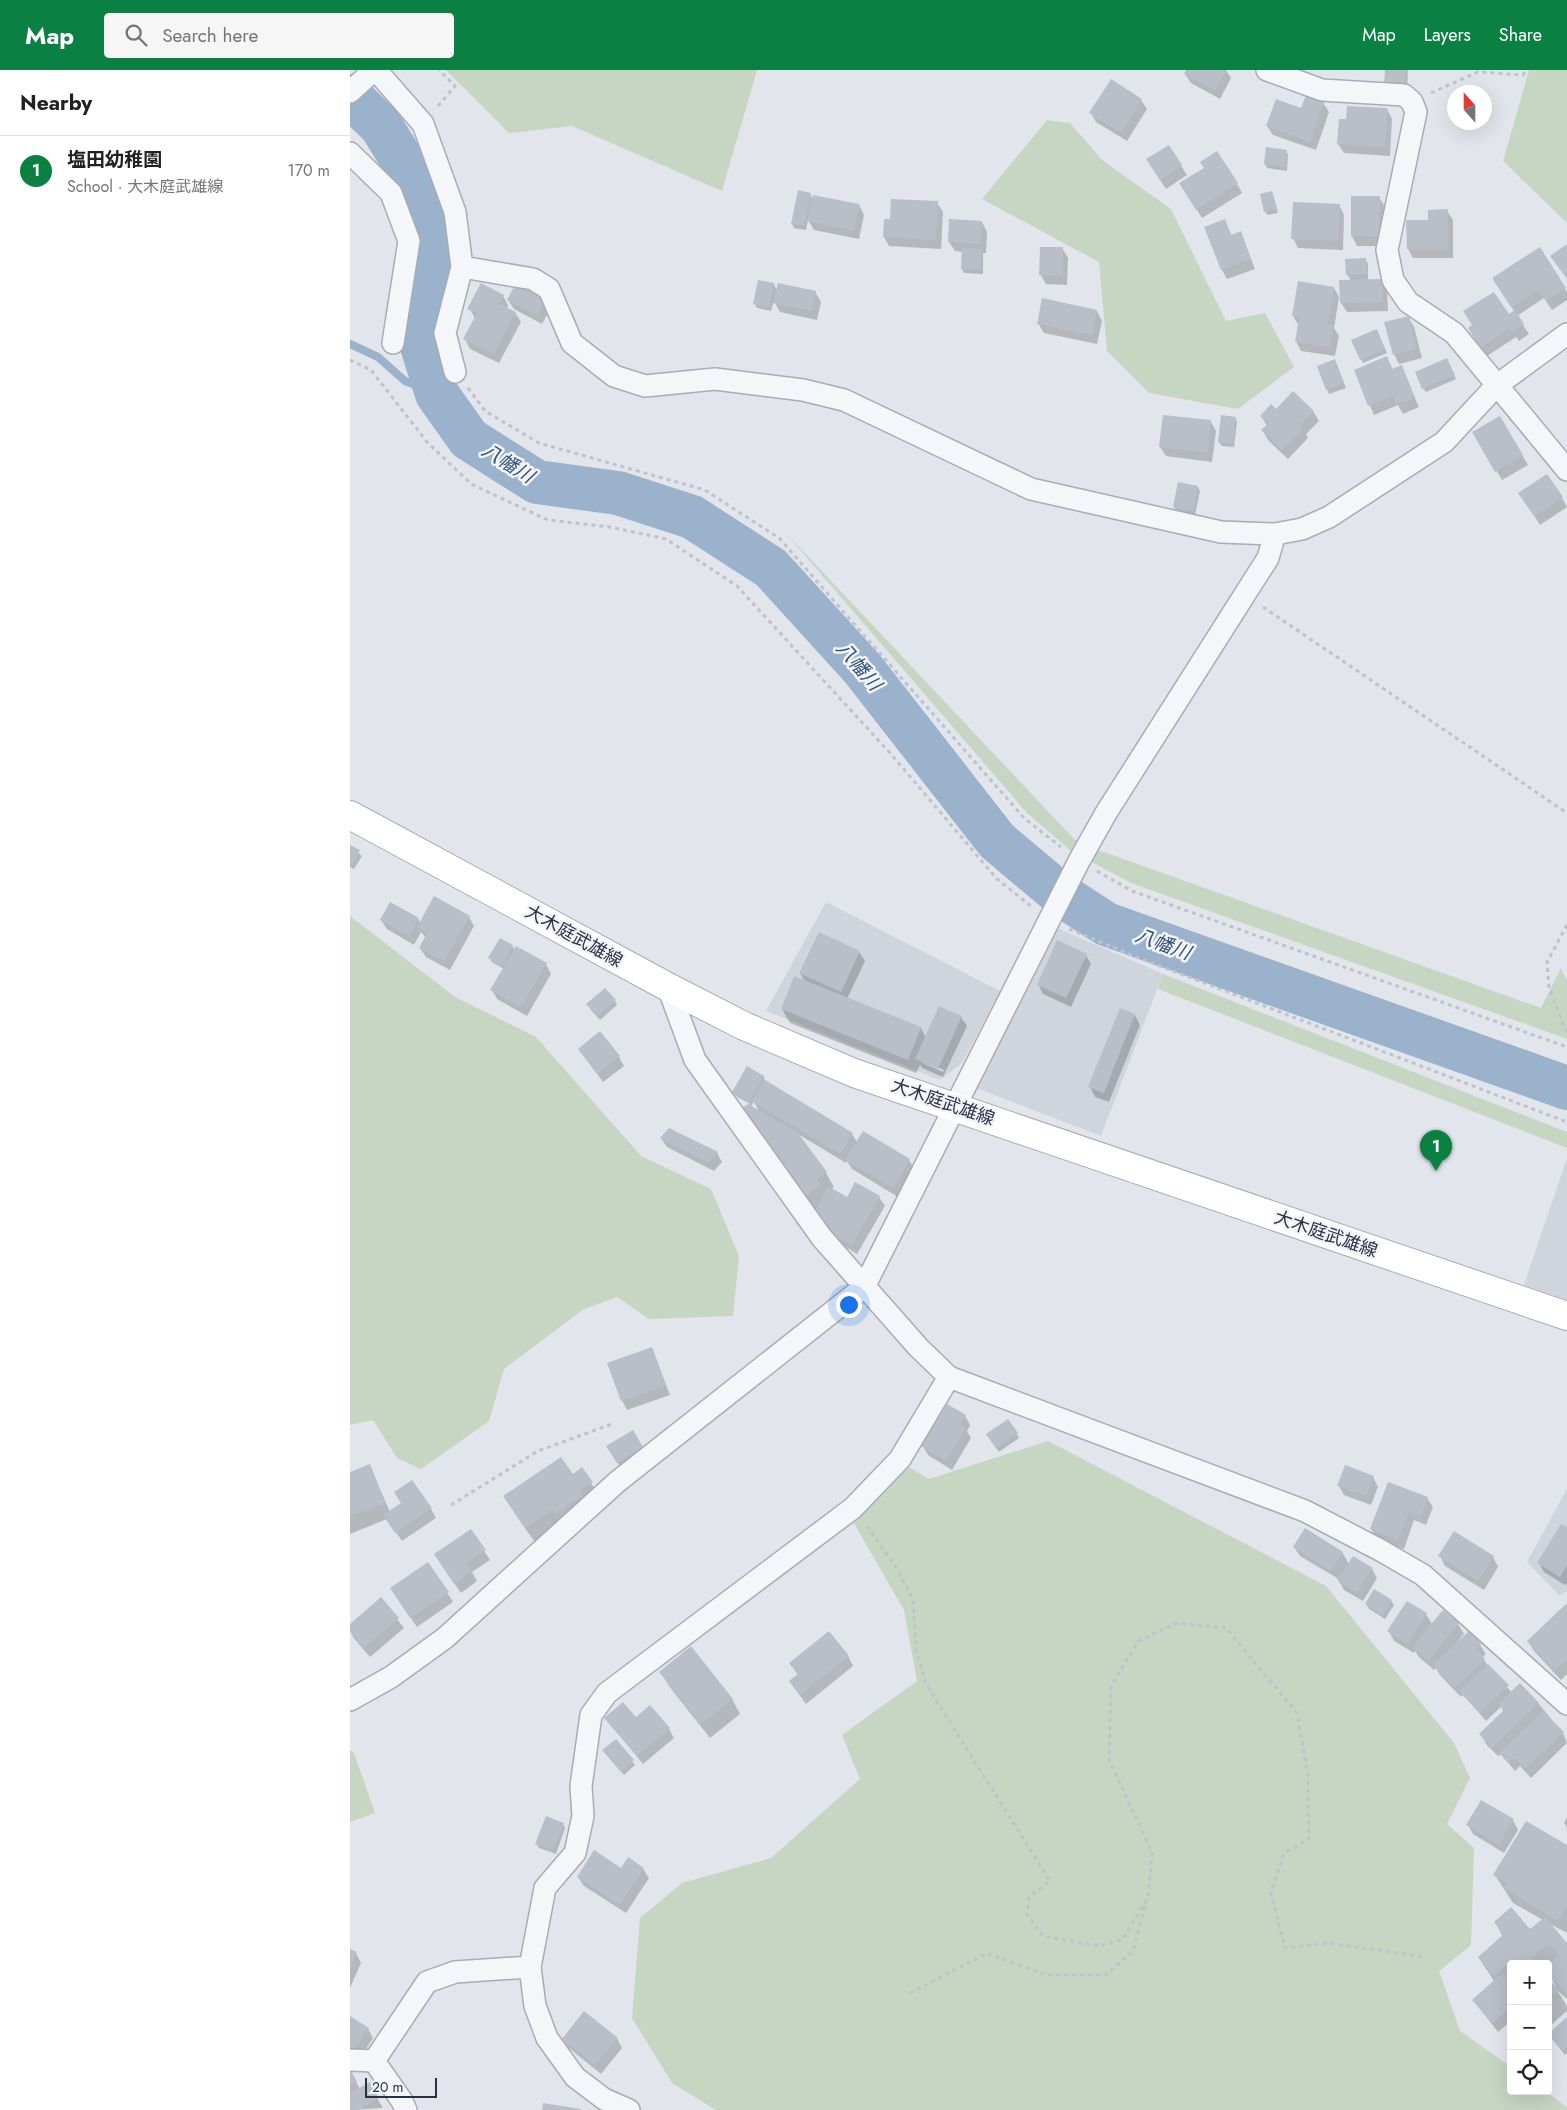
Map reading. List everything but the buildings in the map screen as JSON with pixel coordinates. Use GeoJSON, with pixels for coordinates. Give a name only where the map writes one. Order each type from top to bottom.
{"type":"FeatureCollection","features":[{"type":"Feature","properties":{"kind":"main road","name":"大木庭武雄線"},"geometry":{"type":"LineString","coordinates":[[350,815],[744,1026],[854,1073],[1567,1316]]}},
{"type":"Feature","properties":{"kind":"street"},"geometry":{"type":"LineString","coordinates":[[350,92],[375,70],[423,124],[455,212],[462,268],[446,333],[455,372]]}},
{"type":"Feature","properties":{"kind":"street"},"geometry":{"type":"LineString","coordinates":[[1266,70],[1322,90],[1404,95],[1412,102],[1416,112],[1388,250],[1393,280],[1408,302],[1454,332],[1496,386],[1567,470]]}},
{"type":"Feature","properties":{"kind":"street"},"geometry":{"type":"LineString","coordinates":[[350,153],[391,193],[409,241],[393,343]]}},
{"type":"Feature","properties":{"kind":"street"},"geometry":{"type":"LineString","coordinates":[[462,268],[533,280],[549,289],[572,342],[614,376],[646,386],[715,379],[803,390],[844,400],[1031,489],[1221,532],[1275,534],[1302,529],[1329,517],[1444,442],[1496,386],[1567,334]]}},
{"type":"Feature","properties":{"kind":"street"},"geometry":{"type":"LineString","coordinates":[[350,1700],[391,1677],[445,1638],[617,1482],[864,1286],[1079,861],[1106,813],[1268,558],[1275,534]]}},
{"type":"Feature","properties":{"kind":"street"},"geometry":{"type":"LineString","coordinates":[[668,987],[695,1060],[822,1238],[918,1347],[949,1377],[1305,1512],[1380,1550],[1423,1575],[1567,1704]]}},
{"type":"Feature","properties":{"kind":"street"},"geometry":{"type":"LineString","coordinates":[[629,2110],[604,2099],[575,2077],[547,2038],[535,2006],[530,1967],[546,1888],[575,1853],[583,1816],[581,1786],[591,1715],[607,1693],[853,1508],[900,1459],[949,1377]]}},
{"type":"Feature","properties":{"kind":"street"},"geometry":{"type":"LineString","coordinates":[[374,2061],[427,1982],[455,1972],[530,1967]]}},
{"type":"Feature","properties":{"kind":"street"},"geometry":{"type":"LineString","coordinates":[[350,2060],[374,2061]]}},
{"type":"Feature","properties":{"kind":"street"},"geometry":{"type":"LineString","coordinates":[[374,2061],[402,2101],[406,2110]]}},
{"type":"Feature","properties":{"kind":"path"},"geometry":{"type":"LineString","coordinates":[[439,70],[455,86]]}},
{"type":"Feature","properties":{"kind":"path"},"geometry":{"type":"LineString","coordinates":[[1412,102],[1478,72],[1523,75],[1526,70]]}},
{"type":"Feature","properties":{"kind":"path"},"geometry":{"type":"LineString","coordinates":[[350,360],[370,370],[426,442],[471,484],[548,520],[610,527],[666,539],[737,586],[890,753],[997,879],[1050,921],[1134,956],[1567,1122]]}},
{"type":"Feature","properties":{"kind":"path"},"geometry":{"type":"LineString","coordinates":[[455,372],[485,411],[539,443],[705,490],[779,538],[1024,818],[1079,861],[1132,891],[1567,1047]]}},
{"type":"Feature","properties":{"kind":"path"},"geometry":{"type":"LineString","coordinates":[[1244,594],[1567,813]]}},
{"type":"Feature","properties":{"kind":"path"},"geometry":{"type":"LineString","coordinates":[[1567,925],[1547,962],[1549,988],[1567,1034]]}},
{"type":"Feature","properties":{"kind":"path"},"geometry":{"type":"LineString","coordinates":[[451,1505],[538,1451],[612,1424]]}},
{"type":"Feature","properties":{"kind":"path"},"geometry":{"type":"LineString","coordinates":[[853,1508],[897,1569],[913,1599],[916,1650],[926,1684],[1050,1882],[1029,1897],[1027,1914],[1043,1936],[1099,1946],[1123,1939],[1148,1897]]}},
{"type":"Feature","properties":{"kind":"path"},"geometry":{"type":"LineString","coordinates":[[910,1992],[987,1953],[1046,1975],[1106,1975],[1133,1951],[1148,1897],[1152,1853],[1109,1759],[1111,1686],[1138,1641],[1177,1623],[1226,1628],[1297,1713],[1308,1776],[1309,1838],[1284,1853],[1271,1893],[1285,1948],[1329,1944],[1426,1957]]}},
{"type":"Feature","properties":{"kind":"shaded area"},"geometry":{"type":"Polygon","coordinates":[[[826,902],[1000,991],[962,1063],[940,1080],[766,1011],[826,902]]]}},
{"type":"Feature","properties":{"kind":"shaded area"},"geometry":{"type":"Polygon","coordinates":[[[1057,928],[1163,974],[1101,1136],[976,1088],[1057,928]]]}},
{"type":"Feature","properties":{"kind":"shaded area"},"geometry":{"type":"Polygon","coordinates":[[[1567,1158],[1567,1300],[1524,1285],[1567,1158]]]}},
{"type":"Feature","properties":{"kind":"shaded area"},"geometry":{"type":"Polygon","coordinates":[[[1567,1489],[1567,1591],[1560,1596],[1527,1562],[1567,1489]]]}},
{"type":"Feature","properties":{"kind":"green space"},"geometry":{"type":"Polygon","coordinates":[[[446,70],[757,70],[722,191],[572,126],[509,133],[446,70]]]}},
{"type":"Feature","properties":{"kind":"green space"},"geometry":{"type":"Polygon","coordinates":[[[1529,70],[1567,70],[1567,223],[1503,161],[1529,70]]]}},
{"type":"Feature","properties":{"kind":"green space"},"geometry":{"type":"Polygon","coordinates":[[[1047,120],[1070,123],[1102,160],[1171,209],[1226,321],[1265,313],[1294,367],[1238,409],[1149,393],[1107,351],[1099,262],[982,199],[1047,120]]]}},
{"type":"Feature","properties":{"kind":"green space"},"geometry":{"type":"Polygon","coordinates":[[[784,531],[1074,839],[1101,851],[1541,1008],[1561,968],[1567,981],[1567,1039],[1131,883],[1071,851],[1027,813],[784,531]]]}},
{"type":"Feature","properties":{"kind":"green space"},"geometry":{"type":"Polygon","coordinates":[[[350,916],[455,997],[536,1037],[641,1156],[711,1189],[739,1256],[733,1316],[649,1319],[617,1297],[584,1309],[504,1369],[489,1421],[421,1469],[397,1458],[373,1420],[350,1425],[350,916]]]}},
{"type":"Feature","properties":{"kind":"green space"},"geometry":{"type":"Polygon","coordinates":[[[1163,974],[1567,1132],[1567,1148],[1158,989],[1163,974]]]}},
{"type":"Feature","properties":{"kind":"green space"},"geometry":{"type":"Polygon","coordinates":[[[1048,1441],[1326,1586],[1454,1743],[1470,1778],[1447,1824],[1474,1848],[1471,1945],[1439,1971],[1460,2031],[1507,2064],[1507,2095],[1550,2095],[1567,2107],[1567,2110],[716,2110],[672,2083],[632,2018],[640,1918],[682,1883],[771,1858],[860,1779],[842,1735],[917,1681],[904,1610],[852,1520],[909,1467],[929,1479],[1048,1441]]]}},
{"type":"Feature","properties":{"kind":"green space"},"geometry":{"type":"Polygon","coordinates":[[[350,1750],[354,1753],[375,1813],[350,1822],[350,1750]]]}},
{"type":"Feature","properties":{"kind":"waterway","name":"八幡川"},"geometry":{"type":"LineString","coordinates":[[350,96],[381,126],[428,202],[434,249],[422,346],[437,394],[469,439],[537,482],[618,493],[692,517],[771,568],[862,668],[997,841],[1060,894],[1106,924],[1567,1088]]}},
{"type":"Feature","properties":{"kind":"waterway"},"geometry":{"type":"LineString","coordinates":[[350,344],[378,357],[405,381],[437,394]]}},
{"type":"Feature","properties":{"kind":"place","name":"塩田幼稚園"},"geometry":{"type":"Point","coordinates":[1436,1171]}}]}
